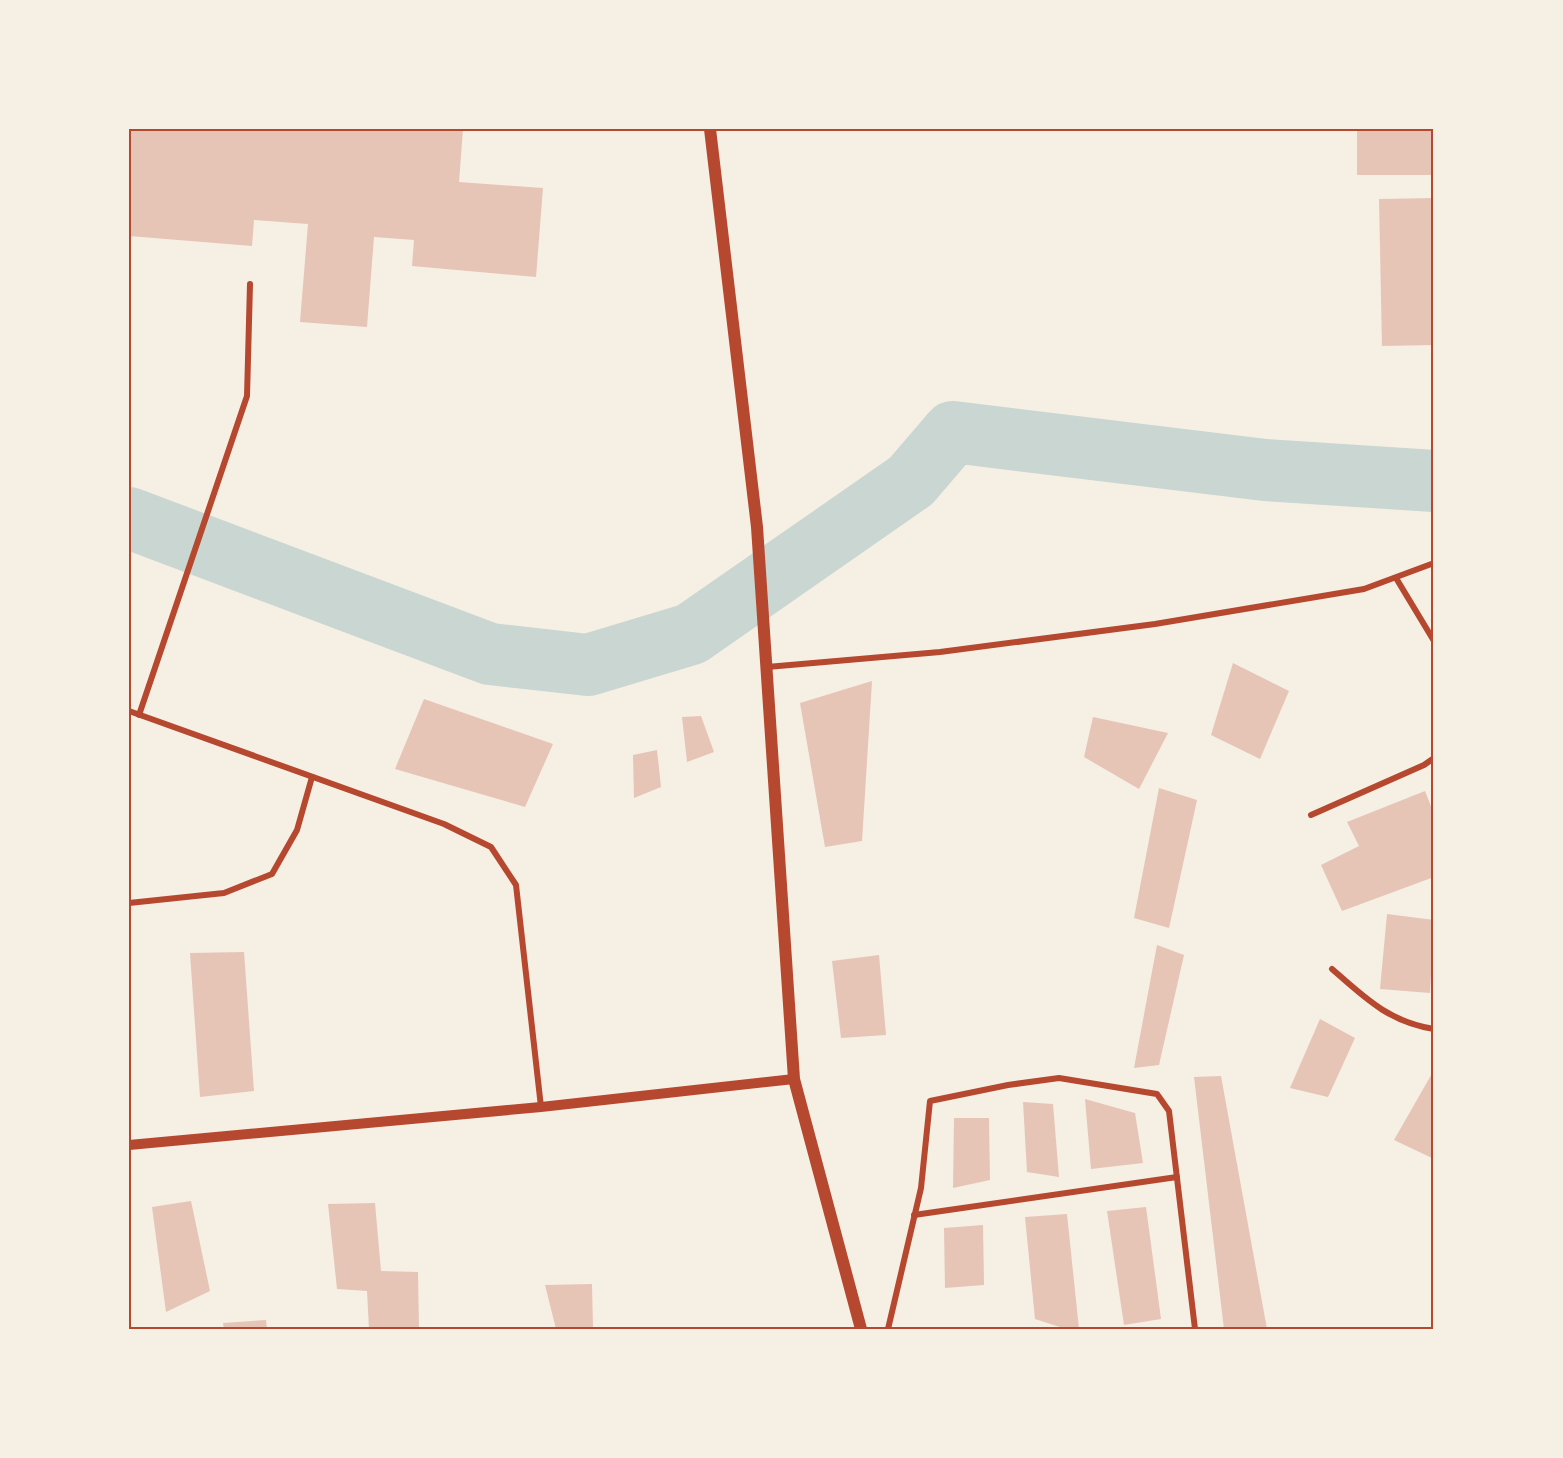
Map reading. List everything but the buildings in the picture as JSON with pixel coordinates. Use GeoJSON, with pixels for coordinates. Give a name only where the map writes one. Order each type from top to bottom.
{"type":"FeatureCollection","features":[{"type":"Feature","properties":{"kind":"main road"},"geometry":{"type":"LineString","coordinates":[[710,129],[758,527],[794,1079],[861,1329]]}},
{"type":"Feature","properties":{"kind":"street"},"geometry":{"type":"LineString","coordinates":[[139,715],[184,578],[228,459],[247,396],[250,285]]}},
{"type":"Feature","properties":{"kind":"street"},"geometry":{"type":"LineString","coordinates":[[767,667],[940,652],[1155,624],[1364,589],[1434,563]]}},
{"type":"Feature","properties":{"kind":"street"},"geometry":{"type":"LineString","coordinates":[[1396,578],[1434,641]]}},
{"type":"Feature","properties":{"kind":"street"},"geometry":{"type":"LineString","coordinates":[[129,711],[444,824],[491,847],[516,885],[541,1107]]}},
{"type":"Feature","properties":{"kind":"street"},"geometry":{"type":"LineString","coordinates":[[1311,815],[1424,765],[1434,758]]}},
{"type":"Feature","properties":{"kind":"street"},"geometry":{"type":"LineString","coordinates":[[129,903],[224,893],[272,874],[297,830],[312,777]]}},
{"type":"Feature","properties":{"kind":"street"},"geometry":{"type":"LineString","coordinates":[[1332,969],[1375,1007],[1410,1026],[1434,1029]]}},
{"type":"Feature","properties":{"kind":"street"},"geometry":{"type":"LineString","coordinates":[[888,1329],[921,1188],[930,1101],[1008,1084],[1059,1078],[1157,1094],[1169,1112],[1195,1329]]}},
{"type":"Feature","properties":{"kind":"street"},"geometry":{"type":"LineString","coordinates":[[129,1145],[541,1107],[794,1079]]}},
{"type":"Feature","properties":{"kind":"street"},"geometry":{"type":"LineString","coordinates":[[914,1215],[1177,1177]]}},
{"type":"Feature","properties":{"kind":"waterway"},"geometry":{"type":"LineString","coordinates":[[129,518],[490,654],[588,665],[691,634],[911,481],[953,432],[1265,470],[1434,481]]}}]}
